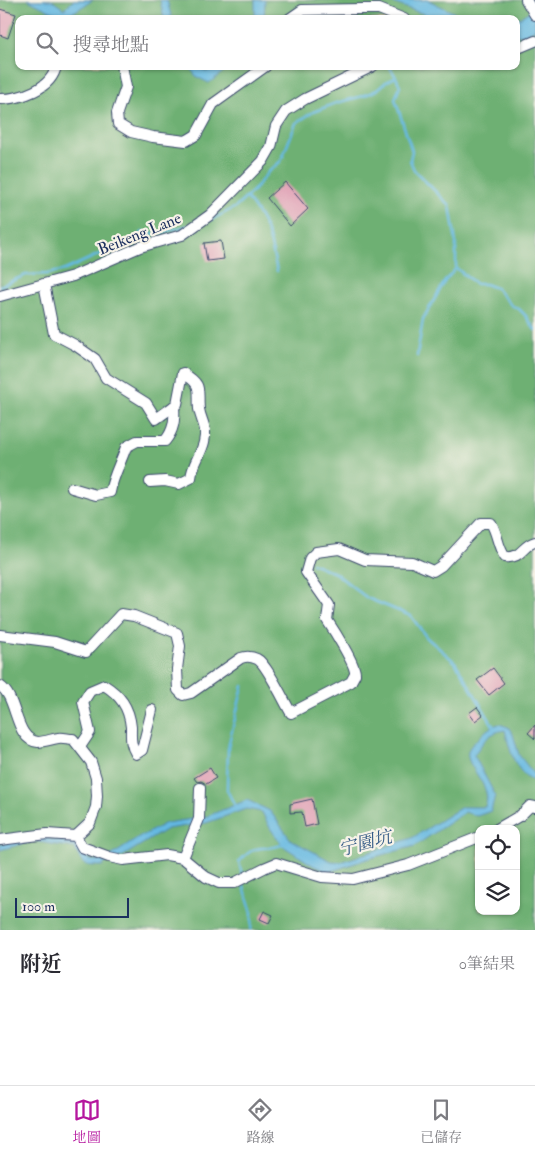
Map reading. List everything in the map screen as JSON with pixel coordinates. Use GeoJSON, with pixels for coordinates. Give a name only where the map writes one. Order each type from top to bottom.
{"type":"FeatureCollection","features":[{"type":"Feature","properties":{"kind":"street"},"geometry":{"type":"LineString","coordinates":[[526,0],[535,15]]}},
{"type":"Feature","properties":{"kind":"street"},"geometry":{"type":"LineString","coordinates":[[295,15],[302,10],[379,9],[394,15]]}},
{"type":"Feature","properties":{"kind":"street"},"geometry":{"type":"LineString","coordinates":[[520,47],[532,42]]}},
{"type":"Feature","properties":{"kind":"street"},"geometry":{"type":"LineString","coordinates":[[0,99],[8,99],[38,90],[49,82],[55,70]]}},
{"type":"Feature","properties":{"kind":"street"},"geometry":{"type":"LineString","coordinates":[[123,70],[126,87],[117,112],[118,124],[138,134],[186,140],[196,136],[213,104],[260,70]]}},
{"type":"Feature","properties":{"kind":"street","name":"Beikeng Lane"},"geometry":{"type":"LineString","coordinates":[[0,296],[73,276],[140,247],[182,235],[210,215],[263,161],[271,147],[276,126],[286,111],[305,99],[365,70]]}},
{"type":"Feature","properties":{"kind":"street"},"geometry":{"type":"LineString","coordinates":[[44,284],[54,334],[75,345],[95,359],[106,378],[146,404],[156,419],[178,404],[183,373],[194,380],[200,392],[199,409],[205,424],[205,441],[192,471],[191,478],[179,484],[165,481],[150,482]]}},
{"type":"Feature","properties":{"kind":"street"},"geometry":{"type":"LineString","coordinates":[[72,488],[96,495],[110,492],[112,479],[118,470],[126,447],[137,441],[165,441],[172,433],[175,419],[174,406]]}},
{"type":"Feature","properties":{"kind":"street"},"geometry":{"type":"LineString","coordinates":[[0,635],[55,642],[86,652],[120,614],[134,616],[177,632],[180,646],[177,669],[178,690],[183,695],[191,693],[241,658],[247,656],[258,659],[262,664],[291,713],[351,682],[355,674],[353,666],[334,629],[327,620],[329,605],[306,572],[310,558],[316,552],[339,549],[365,560],[412,562],[433,572],[441,566],[480,523],[491,522],[496,532],[500,551],[505,557],[511,558],[520,554],[531,543],[535,542]]}},
{"type":"Feature","properties":{"kind":"street"},"geometry":{"type":"LineString","coordinates":[[80,747],[90,732],[83,702],[90,691],[104,685],[116,693],[128,709],[131,726],[131,745],[136,754],[142,750],[152,710]]}},
{"type":"Feature","properties":{"kind":"street"},"geometry":{"type":"LineString","coordinates":[[0,686],[10,700],[25,735],[38,742],[60,738],[73,739],[91,762],[96,778],[96,806],[90,823],[76,836],[46,834],[0,840]]}},
{"type":"Feature","properties":{"kind":"street"},"geometry":{"type":"LineString","coordinates":[[183,858],[199,819],[200,788]]}},
{"type":"Feature","properties":{"kind":"street"},"geometry":{"type":"LineString","coordinates":[[504,825],[521,815],[530,806],[535,807]]}},
{"type":"Feature","properties":{"kind":"street"},"geometry":{"type":"LineString","coordinates":[[76,836],[82,847],[123,860],[167,855],[183,858],[206,877],[219,883],[234,883],[276,863],[322,877],[353,879],[408,865],[475,839]]}},
{"type":"Feature","properties":{"kind":"green space"},"geometry":{"type":"Polygon","coordinates":[[[0,0],[535,0],[535,930],[0,930],[0,0]]]}},
{"type":"Feature","properties":{"kind":"water"},"geometry":{"type":"Polygon","coordinates":[[[28,0],[51,0],[64,9],[74,0],[93,0],[69,15],[61,15],[28,0]]]}},
{"type":"Feature","properties":{"kind":"water"},"geometry":{"type":"Polygon","coordinates":[[[160,0],[167,0],[171,15],[163,15],[160,0]]]}},
{"type":"Feature","properties":{"kind":"water"},"geometry":{"type":"Polygon","coordinates":[[[255,0],[265,0],[264,15],[255,15],[255,0]]]}},
{"type":"Feature","properties":{"kind":"water"},"geometry":{"type":"Polygon","coordinates":[[[384,0],[428,0],[459,15],[427,15],[384,0]]]}},
{"type":"Feature","properties":{"kind":"water"},"geometry":{"type":"Polygon","coordinates":[[[535,7],[535,29],[527,34],[520,35],[521,17],[535,7]]]}},
{"type":"Feature","properties":{"kind":"water"},"geometry":{"type":"Polygon","coordinates":[[[191,70],[203,70],[206,72],[210,70],[226,70],[209,83],[197,77],[191,70]]]}},
{"type":"Feature","properties":{"kind":"water"},"geometry":{"type":"Polygon","coordinates":[[[499,724],[508,727],[513,734],[519,755],[535,776],[535,782],[522,772],[514,760],[505,730],[499,731],[491,735],[474,755],[495,795],[491,811],[477,816],[465,812],[415,846],[329,872],[314,866],[283,846],[270,828],[262,812],[246,809],[206,823],[167,829],[103,866],[84,864],[75,848],[33,841],[0,850],[0,845],[34,836],[77,844],[89,860],[103,861],[166,823],[205,817],[247,800],[270,811],[291,840],[331,861],[341,862],[412,838],[462,807],[485,807],[486,791],[470,762],[469,749],[488,729],[499,724]]]}},
{"type":"Feature","properties":{"kind":"building"},"geometry":{"type":"Polygon","coordinates":[[[0,9],[16,14],[8,38],[0,35],[0,9]]]}},
{"type":"Feature","properties":{"kind":"building"},"geometry":{"type":"Polygon","coordinates":[[[285,182],[308,209],[290,226],[267,198],[285,182]]]}},
{"type":"Feature","properties":{"kind":"building"},"geometry":{"type":"Polygon","coordinates":[[[221,241],[224,259],[207,261],[204,243],[221,241]]]}},
{"type":"Feature","properties":{"kind":"building"},"geometry":{"type":"Polygon","coordinates":[[[493,668],[504,683],[489,695],[477,680],[493,668]]]}},
{"type":"Feature","properties":{"kind":"building"},"geometry":{"type":"Polygon","coordinates":[[[477,707],[483,715],[475,721],[469,713],[477,707]]]}},
{"type":"Feature","properties":{"kind":"building"},"geometry":{"type":"Polygon","coordinates":[[[535,725],[535,739],[528,733],[535,725]]]}},
{"type":"Feature","properties":{"kind":"building"},"geometry":{"type":"Polygon","coordinates":[[[210,768],[216,778],[206,784],[201,781],[197,782],[194,778],[210,768]]]}},
{"type":"Feature","properties":{"kind":"building"},"geometry":{"type":"Polygon","coordinates":[[[312,799],[317,824],[305,827],[302,812],[290,813],[290,804],[312,799]]]}},
{"type":"Feature","properties":{"kind":"building"},"geometry":{"type":"Polygon","coordinates":[[[264,911],[273,915],[269,923],[260,919],[264,911]]]}},
{"type":"Feature","properties":{"kind":"waterway"},"geometry":{"type":"LineString","coordinates":[[211,220],[236,207],[253,191],[268,172],[281,161],[296,123],[313,112],[377,90],[386,82],[396,77],[392,70]]}},
{"type":"Feature","properties":{"kind":"waterway"},"geometry":{"type":"LineString","coordinates":[[396,77],[400,86],[395,99],[412,151],[410,160],[414,170],[450,206],[456,243],[456,268],[476,284],[485,284],[496,288],[511,305],[519,309],[526,316],[535,330]]}},
{"type":"Feature","properties":{"kind":"waterway"},"geometry":{"type":"LineString","coordinates":[[247,198],[264,224],[277,271]]}},
{"type":"Feature","properties":{"kind":"waterway"},"geometry":{"type":"LineString","coordinates":[[0,286],[26,275],[47,274],[65,270],[115,247],[132,242],[143,232],[156,234],[187,226]]}},
{"type":"Feature","properties":{"kind":"waterway"},"geometry":{"type":"LineString","coordinates":[[417,356],[423,319],[445,281],[456,268]]}},
{"type":"Feature","properties":{"kind":"waterway"},"geometry":{"type":"LineString","coordinates":[[312,563],[335,573],[367,598],[411,616],[427,638],[455,662],[494,727]]}},
{"type":"Feature","properties":{"kind":"waterway"},"geometry":{"type":"LineString","coordinates":[[235,806],[227,790],[228,747],[243,686]]}},
{"type":"Feature","properties":{"kind":"waterway"},"geometry":{"type":"LineString","coordinates":[[242,875],[239,862],[251,851],[284,844]]}},
{"type":"Feature","properties":{"kind":"waterway"},"geometry":{"type":"LineString","coordinates":[[243,883],[252,913],[251,930]]}},
{"type":"Feature","properties":{"kind":"water label","name":"宁園坑"},"geometry":{"type":"Point","coordinates":[365,843]}}]}
